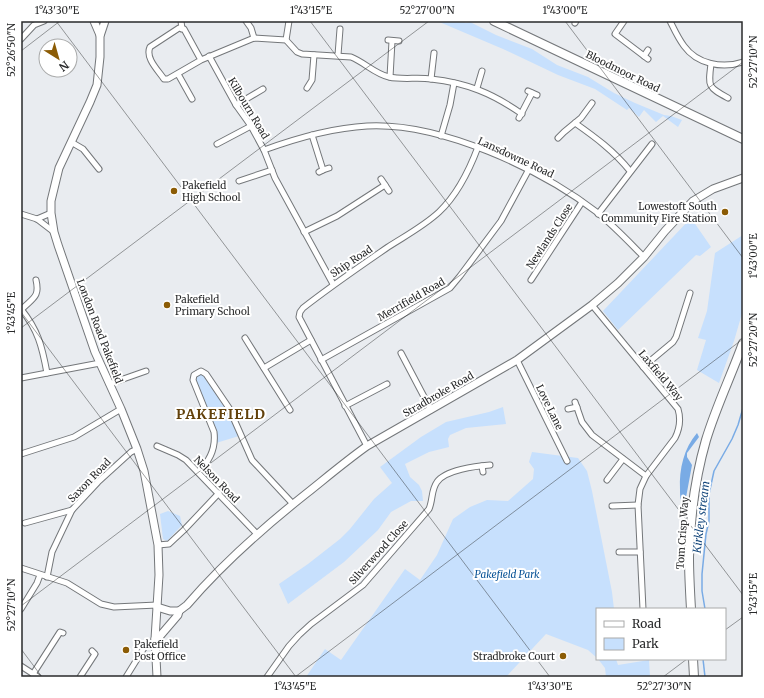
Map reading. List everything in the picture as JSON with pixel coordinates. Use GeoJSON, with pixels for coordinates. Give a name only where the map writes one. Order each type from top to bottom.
{"type":"FeatureCollection","features":[{"type":"Feature","properties":{"kind":"highway","name":"Bloodmoor Road"},"geometry":{"type":"LineString","coordinates":[[494,21],[743,139]]}},
{"type":"Feature","properties":{"kind":"highway"},"geometry":{"type":"LineString","coordinates":[[702,458],[711,425],[743,344]]}},
{"type":"Feature","properties":{"kind":"highway"},"geometry":{"type":"LineString","coordinates":[[702,458],[721,404],[743,356]]}},
{"type":"Feature","properties":{"kind":"highway","name":"Tom Crisp Way"},"geometry":{"type":"LineString","coordinates":[[691,608],[689,558],[690,536],[694,500],[702,458]]}},
{"type":"Feature","properties":{"kind":"highway"},"geometry":{"type":"LineString","coordinates":[[694,660],[694,677]]}},
{"type":"Feature","properties":{"kind":"main road"},"geometry":{"type":"LineString","coordinates":[[94,21],[100,36]]}},
{"type":"Feature","properties":{"kind":"main road"},"geometry":{"type":"LineString","coordinates":[[100,36],[105,21]]}},
{"type":"Feature","properties":{"kind":"main road","name":"London Road Pakefield"},"geometry":{"type":"LineString","coordinates":[[100,36],[97,85],[59,168],[51,201],[51,212],[54,232],[71,286],[100,363],[137,449],[144,471],[158,544],[159,575],[155,641],[157,677]]}},
{"type":"Feature","properties":{"kind":"main road","name":"Stradbroke Road"},"geometry":{"type":"LineString","coordinates":[[155,641],[178,616],[179,611],[187,605],[230,559],[257,534],[350,458],[367,446],[517,360],[592,305],[618,283],[644,257],[665,231],[693,201],[714,189],[742,179]]}},
{"type":"Feature","properties":{"kind":"main road"},"geometry":{"type":"LineString","coordinates":[[157,606],[170,611],[179,611]]}},
{"type":"Feature","properties":{"kind":"street"},"geometry":{"type":"LineString","coordinates":[[21,39],[34,25],[44,21]]}},
{"type":"Feature","properties":{"kind":"street"},"geometry":{"type":"LineString","coordinates":[[182,21],[182,29]]}},
{"type":"Feature","properties":{"kind":"street"},"geometry":{"type":"LineString","coordinates":[[246,21],[251,28],[254,38]]}},
{"type":"Feature","properties":{"kind":"street"},"geometry":{"type":"LineString","coordinates":[[286,40],[289,21]]}},
{"type":"Feature","properties":{"kind":"street"},"geometry":{"type":"LineString","coordinates":[[624,21],[614,36],[646,57],[648,50]]}},
{"type":"Feature","properties":{"kind":"street"},"geometry":{"type":"LineString","coordinates":[[670,21],[684,46],[696,57],[711,64],[727,65],[743,62]]}},
{"type":"Feature","properties":{"kind":"street"},"geometry":{"type":"LineString","coordinates":[[202,60],[184,29],[179,28],[150,47],[148,51],[149,56],[164,79],[168,80],[209,56],[254,38],[286,40],[297,52],[302,54],[338,55],[351,57],[382,75],[390,77],[431,79],[477,88],[496,97],[521,116],[532,93]]}},
{"type":"Feature","properties":{"kind":"street"},"geometry":{"type":"LineString","coordinates":[[338,55],[340,29]]}},
{"type":"Feature","properties":{"kind":"street"},"geometry":{"type":"LineString","coordinates":[[390,77],[390,40],[399,41]]}},
{"type":"Feature","properties":{"kind":"street"},"geometry":{"type":"LineString","coordinates":[[431,79],[434,53]]}},
{"type":"Feature","properties":{"kind":"street"},"geometry":{"type":"LineString","coordinates":[[307,88],[312,80],[314,55]]}},
{"type":"Feature","properties":{"kind":"street","name":"Kilbourn Road"},"geometry":{"type":"LineString","coordinates":[[209,56],[236,105],[251,126],[304,232],[333,284]]}},
{"type":"Feature","properties":{"kind":"street"},"geometry":{"type":"LineString","coordinates":[[711,64],[709,80],[710,86],[714,90],[724,93],[728,98]]}},
{"type":"Feature","properties":{"kind":"street"},"geometry":{"type":"LineString","coordinates":[[477,88],[483,71]]}},
{"type":"Feature","properties":{"kind":"street"},"geometry":{"type":"LineString","coordinates":[[178,74],[192,99]]}},
{"type":"Feature","properties":{"kind":"street"},"geometry":{"type":"LineString","coordinates":[[442,136],[454,83]]}},
{"type":"Feature","properties":{"kind":"street"},"geometry":{"type":"LineString","coordinates":[[236,105],[263,89]]}},
{"type":"Feature","properties":{"kind":"street"},"geometry":{"type":"LineString","coordinates":[[561,138],[574,123],[581,118],[590,104]]}},
{"type":"Feature","properties":{"kind":"street"},"geometry":{"type":"LineString","coordinates":[[574,123],[597,138],[617,156],[630,171]]}},
{"type":"Feature","properties":{"kind":"street"},"geometry":{"type":"LineString","coordinates":[[217,144],[251,126]]}},
{"type":"Feature","properties":{"kind":"street","name":"Lansdowne Road"},"geometry":{"type":"LineString","coordinates":[[264,150],[312,135],[342,128],[368,126],[403,128],[442,136],[478,147],[560,187],[598,214],[644,257]]}},
{"type":"Feature","properties":{"kind":"street"},"geometry":{"type":"LineString","coordinates":[[312,135],[322,171],[329,168]]}},
{"type":"Feature","properties":{"kind":"street"},"geometry":{"type":"LineString","coordinates":[[71,142],[83,149],[99,169]]}},
{"type":"Feature","properties":{"kind":"street","name":"Ship Road"},"geometry":{"type":"LineString","coordinates":[[367,446],[299,317],[300,312],[333,284],[425,223],[439,212],[463,181],[471,166],[478,147]]}},
{"type":"Feature","properties":{"kind":"street"},"geometry":{"type":"LineString","coordinates":[[598,214],[630,171],[651,147]]}},
{"type":"Feature","properties":{"kind":"street"},"geometry":{"type":"LineString","coordinates":[[239,181],[272,170]]}},
{"type":"Feature","properties":{"kind":"street","name":"Merrifield Road"},"geometry":{"type":"LineString","coordinates":[[321,360],[450,288],[500,221],[528,171]]}},
{"type":"Feature","properties":{"kind":"street"},"geometry":{"type":"LineString","coordinates":[[381,179],[389,191]]}},
{"type":"Feature","properties":{"kind":"street"},"geometry":{"type":"LineString","coordinates":[[304,232],[337,216],[385,185]]}},
{"type":"Feature","properties":{"kind":"street","name":"Newlands Close"},"geometry":{"type":"LineString","coordinates":[[531,280],[582,202]]}},
{"type":"Feature","properties":{"kind":"street"},"geometry":{"type":"LineString","coordinates":[[37,219],[51,212]]}},
{"type":"Feature","properties":{"kind":"street"},"geometry":{"type":"LineString","coordinates":[[21,214],[37,219],[54,232]]}},
{"type":"Feature","properties":{"kind":"street"},"geometry":{"type":"LineString","coordinates":[[36,280],[38,289],[36,296],[21,309],[39,339],[43,350],[47,373]]}},
{"type":"Feature","properties":{"kind":"street"},"geometry":{"type":"LineString","coordinates":[[642,367],[676,337],[690,293]]}},
{"type":"Feature","properties":{"kind":"street","name":"Laxfield Way"},"geometry":{"type":"LineString","coordinates":[[592,305],[678,409],[680,416],[678,431],[675,438],[646,476],[640,489],[638,505],[643,608]]}},
{"type":"Feature","properties":{"kind":"street"},"geometry":{"type":"LineString","coordinates":[[245,338],[290,410]]}},
{"type":"Feature","properties":{"kind":"street"},"geometry":{"type":"LineString","coordinates":[[264,368],[311,340]]}},
{"type":"Feature","properties":{"kind":"street"},"geometry":{"type":"LineString","coordinates":[[401,353],[431,410]]}},
{"type":"Feature","properties":{"kind":"street","name":"Love Lane"},"geometry":{"type":"LineString","coordinates":[[517,360],[567,461]]}},
{"type":"Feature","properties":{"kind":"street"},"geometry":{"type":"LineString","coordinates":[[21,378],[100,363]]}},
{"type":"Feature","properties":{"kind":"street"},"geometry":{"type":"LineString","coordinates":[[109,384],[146,370]]}},
{"type":"Feature","properties":{"kind":"street"},"geometry":{"type":"LineString","coordinates":[[198,472],[205,466],[210,458],[214,438],[214,432],[193,380],[194,375],[201,372],[206,374],[229,408],[252,460],[293,504]]}},
{"type":"Feature","properties":{"kind":"street"},"geometry":{"type":"LineString","coordinates":[[345,406],[387,384]]}},
{"type":"Feature","properties":{"kind":"street"},"geometry":{"type":"LineString","coordinates":[[568,409],[576,405],[582,422],[592,436],[646,476]]}},
{"type":"Feature","properties":{"kind":"street"},"geometry":{"type":"LineString","coordinates":[[21,454],[74,437],[121,409]]}},
{"type":"Feature","properties":{"kind":"street","name":"Nelson Road"},"geometry":{"type":"LineString","coordinates":[[157,446],[186,460],[257,534]]}},
{"type":"Feature","properties":{"kind":"street","name":"Saxon Road"},"geometry":{"type":"LineString","coordinates":[[47,577],[52,552],[72,510],[98,482],[131,452],[137,449]]}},
{"type":"Feature","properties":{"kind":"street"},"geometry":{"type":"LineString","coordinates":[[607,480],[623,459]]}},
{"type":"Feature","properties":{"kind":"street","name":"Silverwood Close"},"geometry":{"type":"LineString","coordinates":[[267,677],[289,646],[311,624],[354,592],[368,579],[429,509],[432,501],[433,490],[437,481],[442,476],[450,472],[490,464]]}},
{"type":"Feature","properties":{"kind":"street"},"geometry":{"type":"LineString","coordinates":[[482,466],[483,472]]}},
{"type":"Feature","properties":{"kind":"street"},"geometry":{"type":"LineString","coordinates":[[158,544],[169,544],[219,493]]}},
{"type":"Feature","properties":{"kind":"street"},"geometry":{"type":"LineString","coordinates":[[612,506],[638,505]]}},
{"type":"Feature","properties":{"kind":"street"},"geometry":{"type":"LineString","coordinates":[[25,523],[72,510]]}},
{"type":"Feature","properties":{"kind":"street"},"geometry":{"type":"LineString","coordinates":[[619,552],[640,552]]}},
{"type":"Feature","properties":{"kind":"street"},"geometry":{"type":"LineString","coordinates":[[21,568],[67,582],[101,604],[107,606],[157,606]]}},
{"type":"Feature","properties":{"kind":"street"},"geometry":{"type":"LineString","coordinates":[[21,609],[37,583],[40,575]]}},
{"type":"Feature","properties":{"kind":"street"},"geometry":{"type":"LineString","coordinates":[[33,674],[60,631]]}},
{"type":"Feature","properties":{"kind":"street"},"geometry":{"type":"LineString","coordinates":[[126,677],[144,648],[155,641]]}},
{"type":"Feature","properties":{"kind":"street"},"geometry":{"type":"LineString","coordinates":[[80,677],[95,653]]}},
{"type":"Feature","properties":{"kind":"street"},"geometry":{"type":"LineString","coordinates":[[21,666],[38,677]]}},
{"type":"Feature","properties":{"kind":"green space"},"geometry":{"type":"Polygon","coordinates":[[[437,21],[470,22],[496,35],[532,49],[557,65],[588,77],[614,93],[635,103],[664,115],[682,120],[678,127],[663,116],[656,122],[644,110],[639,117],[629,108],[627,110],[595,89],[558,75],[503,49],[437,21]]]}},
{"type":"Feature","properties":{"kind":"green space"},"geometry":{"type":"Polygon","coordinates":[[[691,218],[711,247],[700,256],[696,255],[618,330],[603,311],[691,218]]]}},
{"type":"Feature","properties":{"kind":"green space"},"geometry":{"type":"Polygon","coordinates":[[[743,235],[743,310],[719,383],[697,370],[706,340],[698,338],[707,311],[715,253],[743,235]]]}},
{"type":"Feature","properties":{"kind":"green space"},"geometry":{"type":"Polygon","coordinates":[[[199,373],[204,374],[228,411],[239,436],[216,443],[196,381],[195,376],[199,373]]]}},
{"type":"Feature","properties":{"kind":"green space"},"geometry":{"type":"Polygon","coordinates":[[[503,407],[506,424],[466,428],[450,435],[448,439],[449,447],[429,452],[405,464],[410,477],[419,485],[422,491],[423,501],[411,501],[391,512],[378,530],[344,562],[288,604],[279,584],[340,539],[374,499],[392,483],[380,467],[421,437],[446,422],[489,412],[503,407]]]}},
{"type":"Feature","properties":{"kind":"green space","name":"Pakefield Park"},"geometry":{"type":"Polygon","coordinates":[[[532,452],[578,458],[587,471],[612,592],[614,608],[596,608],[596,657],[588,650],[546,634],[506,677],[306,677],[325,649],[341,660],[405,569],[420,580],[437,555],[453,519],[470,507],[487,500],[508,501],[533,479],[534,469],[529,462],[532,452]]]}},
{"type":"Feature","properties":{"kind":"green space"},"geometry":{"type":"Polygon","coordinates":[[[168,511],[180,516],[182,525],[167,541],[163,539],[160,514],[168,511]]]}},
{"type":"Feature","properties":{"kind":"green space"},"geometry":{"type":"Polygon","coordinates":[[[599,660],[616,660],[618,665],[649,660],[650,677],[606,677],[605,668],[599,660]]]}},
{"type":"Feature","properties":{"kind":"water"},"geometry":{"type":"Polygon","coordinates":[[[697,433],[699,437],[687,453],[687,457],[692,465],[685,503],[683,504],[680,493],[680,474],[683,459],[692,439],[697,433]]]}},
{"type":"Feature","properties":{"kind":"waterway","name":"Kirkley stream"},"geometry":{"type":"LineString","coordinates":[[705,608],[702,591],[702,574],[706,534],[709,521],[709,494],[714,471],[732,439],[743,408]]}},
{"type":"Feature","properties":{"kind":"waterway","name":"Kirkley stream"},"geometry":{"type":"LineString","coordinates":[[703,660],[705,677]]}},
{"type":"Feature","properties":{"kind":"place","name":"Pakefield High School"},"geometry":{"type":"Point","coordinates":[174,191]}},
{"type":"Feature","properties":{"kind":"place","name":"Lowestoft South Community Fire Station"},"geometry":{"type":"Point","coordinates":[725,212]}},
{"type":"Feature","properties":{"kind":"place","name":"Pakefield Primary School"},"geometry":{"type":"Point","coordinates":[167,305]}},
{"type":"Feature","properties":{"kind":"place","name":"Pakefield Post Office"},"geometry":{"type":"Point","coordinates":[126,650]}},
{"type":"Feature","properties":{"kind":"place","name":"Stradbroke Court"},"geometry":{"type":"Point","coordinates":[563,656]}},
{"type":"Feature","properties":{"kind":"district","name":"PAKEFIELD"},"geometry":{"type":"Point","coordinates":[221,414]}}]}
